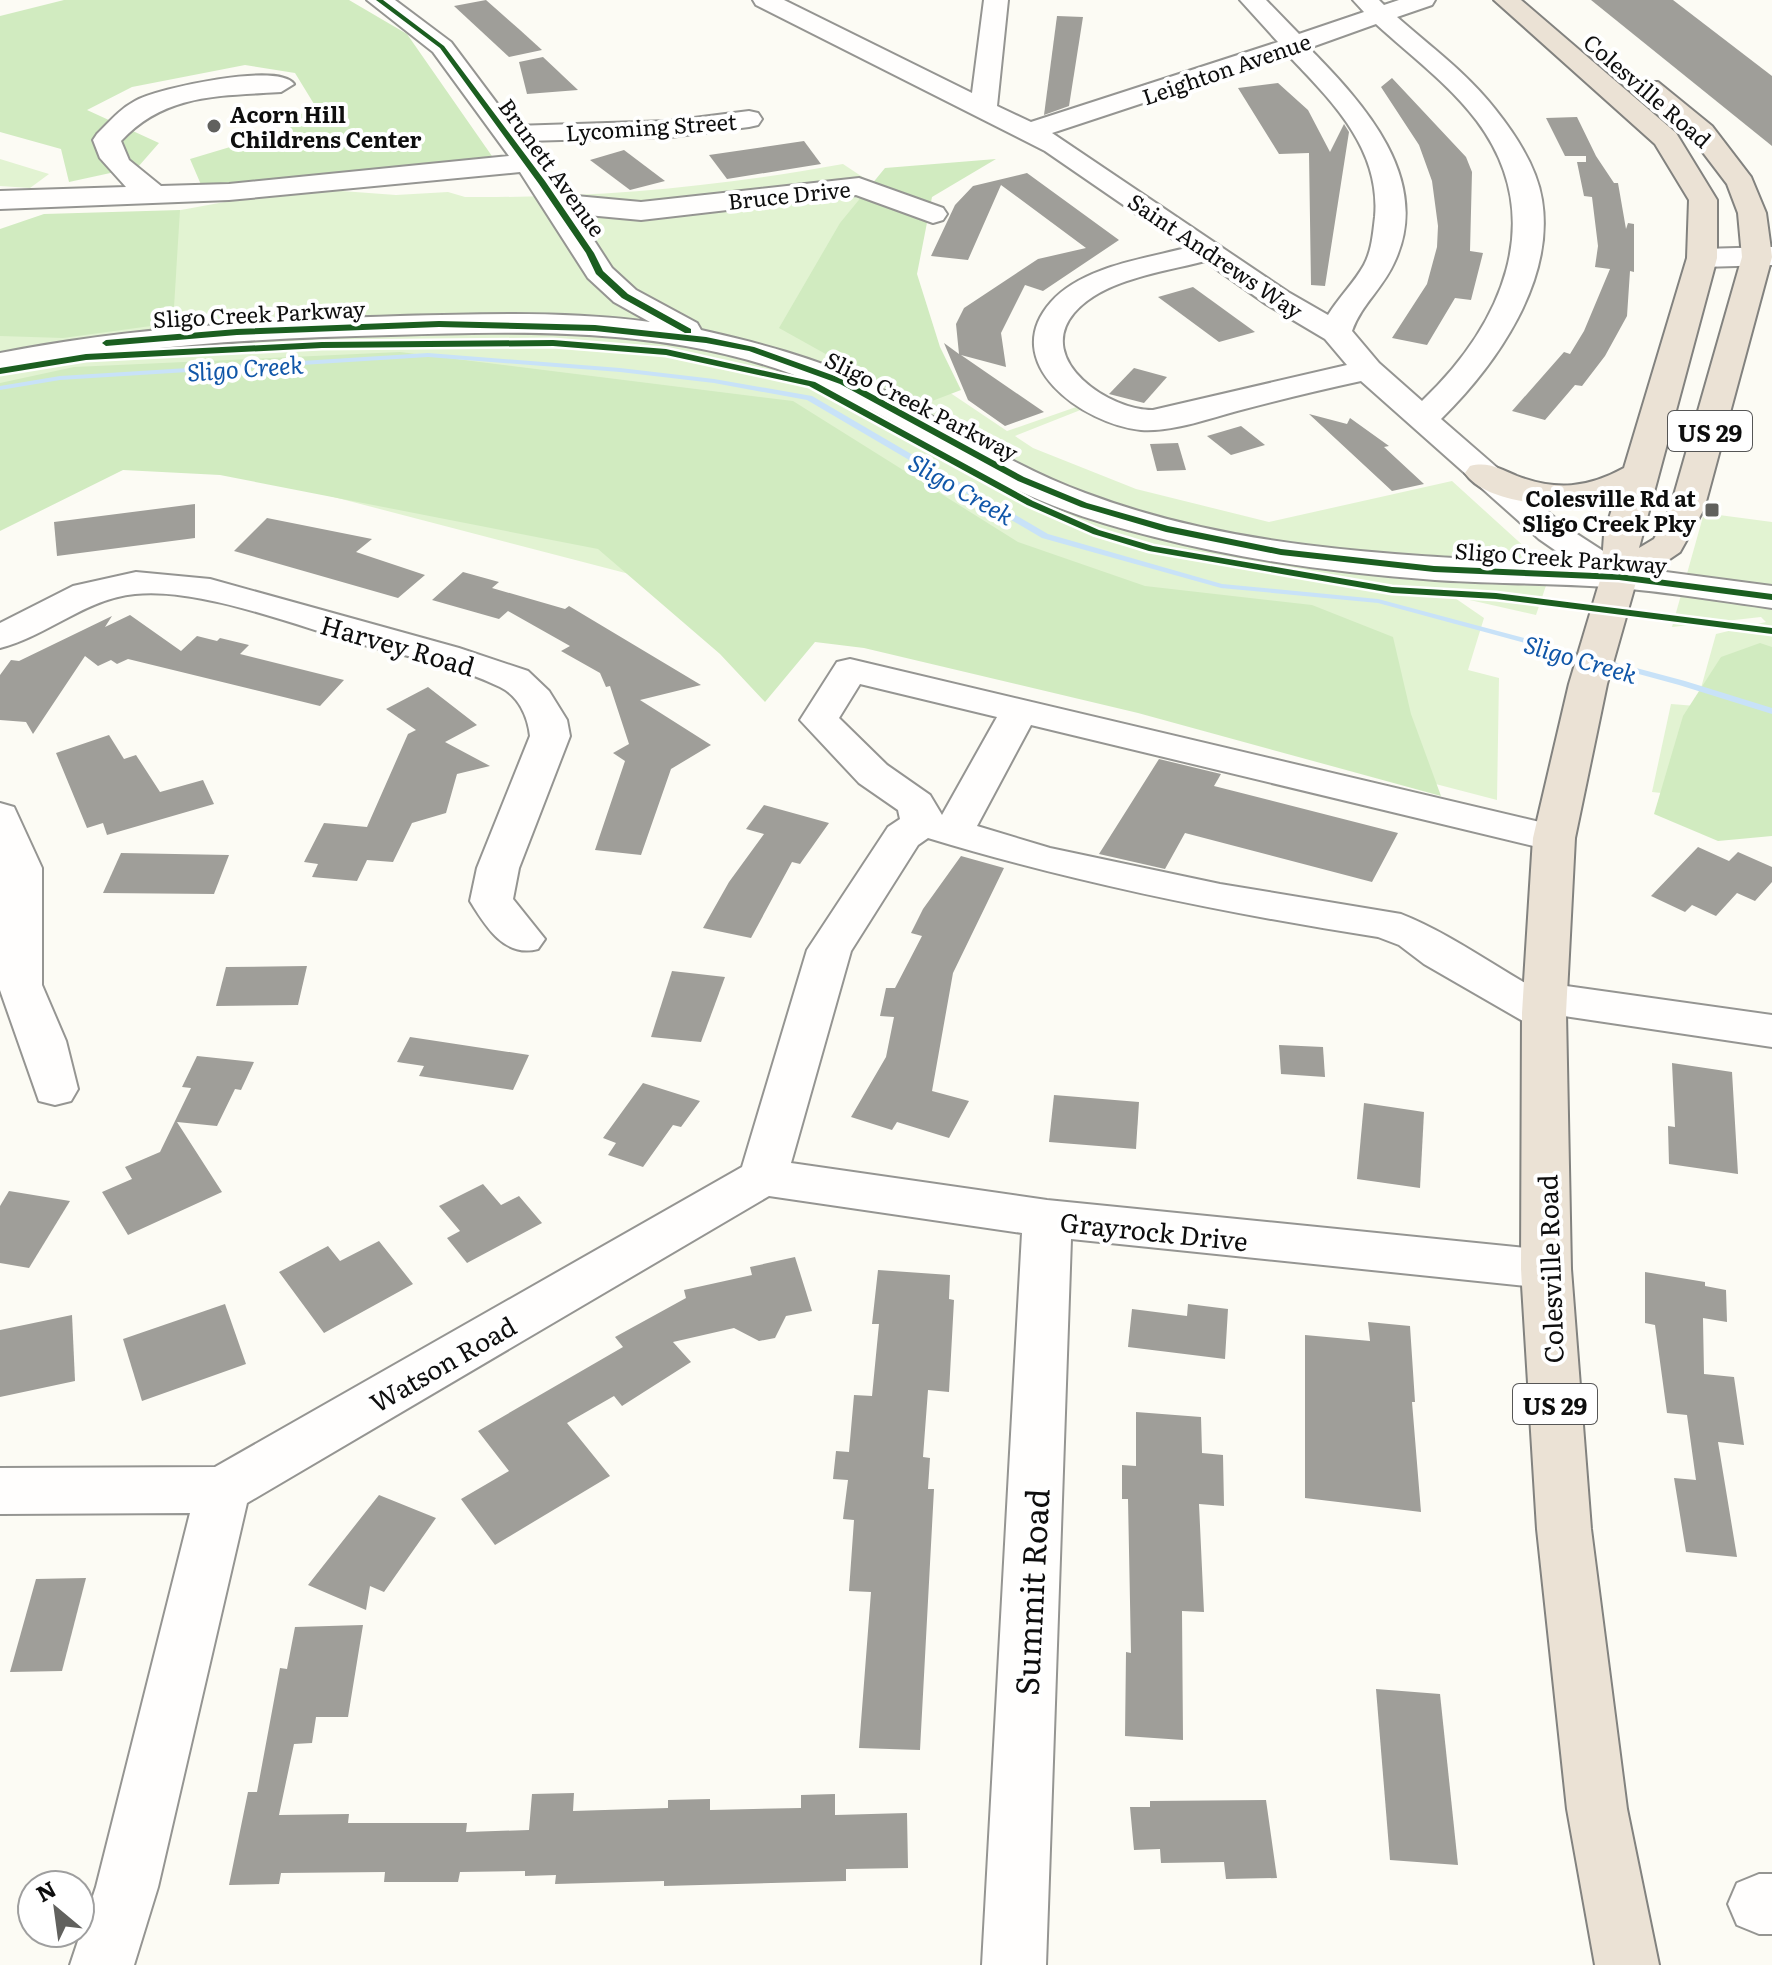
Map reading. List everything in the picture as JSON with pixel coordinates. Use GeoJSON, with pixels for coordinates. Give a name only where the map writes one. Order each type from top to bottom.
{"type":"FeatureCollection","features":[{"type":"Feature","properties":{"kind":"highway","name":"Colesville Road"},"geometry":{"type":"LineString","coordinates":[[1506,0],[1666,139],[1703,200],[1702,258],[1643,472],[1622,535],[1619,577],[1588,684],[1554,838],[1544,1005],[1546,1269],[1564,1529],[1593,1778],[1627,1965]]}},
{"type":"Feature","properties":{"kind":"highway","name":"Colesville Road"},"geometry":{"type":"LineString","coordinates":[[1619,577],[1668,545],[1687,509],[1764,256],[1741,183],[1724,159],[1702,132],[1634,75]]}},
{"type":"Feature","properties":{"kind":"highway"},"geometry":{"type":"LineString","coordinates":[[1724,159],[1772,196]]}},
{"type":"Feature","properties":{"kind":"highway"},"geometry":{"type":"LineString","coordinates":[[1482,473],[1514,489],[1562,497],[1598,493],[1643,472]]}},
{"type":"Feature","properties":{"kind":"street","name":"Brunett Avenue"},"geometry":{"type":"LineString","coordinates":[[379,0],[442,47],[527,163],[594,263],[622,293],[659,317],[706,340]]}},
{"type":"Feature","properties":{"kind":"street","name":"Saint Andrews Way"},"geometry":{"type":"LineString","coordinates":[[765,0],[1055,145],[1207,252],[1336,332],[1368,370],[1482,473],[1551,532],[1619,577]]}},
{"type":"Feature","properties":{"kind":"street"},"geometry":{"type":"LineString","coordinates":[[983,110],[996,0]]}},
{"type":"Feature","properties":{"kind":"street"},"geometry":{"type":"LineString","coordinates":[[1252,0],[1285,32],[1292,45],[1364,124],[1379,149],[1392,207],[1385,247],[1376,271],[1343,310],[1336,332]]}},
{"type":"Feature","properties":{"kind":"street","name":"Leighton Avenue"},"geometry":{"type":"LineString","coordinates":[[1027,132],[1110,108],[1292,45],[1372,7],[1423,0]]}},
{"type":"Feature","properties":{"kind":"street"},"geometry":{"type":"LineString","coordinates":[[1372,7],[1483,111],[1502,138],[1528,200],[1527,256],[1515,290],[1486,344],[1437,406],[1422,419]]}},
{"type":"Feature","properties":{"kind":"street"},"geometry":{"type":"LineString","coordinates":[[157,196],[117,165],[109,153],[107,140],[119,124],[157,97],[281,84]]}},
{"type":"Feature","properties":{"kind":"street","name":"Lycoming Street"},"geometry":{"type":"LineString","coordinates":[[504,134],[670,129],[749,119]]}},
{"type":"Feature","properties":{"kind":"street"},"geometry":{"type":"LineString","coordinates":[[0,200],[157,196],[360,181],[527,163]]}},
{"type":"Feature","properties":{"kind":"street","name":"Bruce Drive"},"geometry":{"type":"LineString","coordinates":[[555,203],[641,211],[859,186],[933,214]]}},
{"type":"Feature","properties":{"kind":"street"},"geometry":{"type":"LineString","coordinates":[[516,325],[571,302],[590,288],[594,263],[641,211]]}},
{"type":"Feature","properties":{"kind":"street"},"geometry":{"type":"LineString","coordinates":[[1207,252],[1116,278],[1062,308],[1049,330],[1049,352],[1063,378],[1083,400],[1112,415],[1142,420],[1167,417],[1368,370]]}},
{"type":"Feature","properties":{"kind":"street"},"geometry":{"type":"LineString","coordinates":[[1702,258],[1764,256]]}},
{"type":"Feature","properties":{"kind":"street","name":"Sligo Creek Parkway"},"geometry":{"type":"LineString","coordinates":[[0,362],[143,339],[267,330],[516,325],[633,331],[706,340],[751,349],[843,382],[1021,479],[1084,505],[1166,529],[1281,552],[1419,567],[1619,577],[1772,597]]}},
{"type":"Feature","properties":{"kind":"street"},"geometry":{"type":"LineString","coordinates":[[0,345],[62,350]]}},
{"type":"Feature","properties":{"kind":"street","name":"Harvey Road"},"geometry":{"type":"LineString","coordinates":[[0,637],[86,594],[136,583],[197,587],[446,656],[515,679],[530,691],[548,720],[550,736],[498,868],[491,901],[523,939]]}},
{"type":"Feature","properties":{"kind":"street"},"geometry":{"type":"LineString","coordinates":[[926,830],[916,804],[873,774],[819,720],[850,670],[1554,838]]}},
{"type":"Feature","properties":{"kind":"street"},"geometry":{"type":"LineString","coordinates":[[763,1177],[829,950],[1019,712]]}},
{"type":"Feature","properties":{"kind":"street"},"geometry":{"type":"LineString","coordinates":[[0,816],[21,868],[20,985],[43,1041],[55,1089]]}},
{"type":"Feature","properties":{"kind":"street"},"geometry":{"type":"LineString","coordinates":[[926,830],[1045,860],[1220,898],[1386,924],[1414,935],[1439,954],[1544,1005],[1772,1031]]}},
{"type":"Feature","properties":{"kind":"street","name":"Grayrock Drive"},"geometry":{"type":"LineString","coordinates":[[763,1177],[1047,1218],[1546,1269]]}},
{"type":"Feature","properties":{"kind":"street","name":"Watson Road"},"geometry":{"type":"LineString","coordinates":[[223,1490],[763,1177]]}},
{"type":"Feature","properties":{"kind":"street","name":"Summit Road"},"geometry":{"type":"LineString","coordinates":[[1014,1965],[1047,1218]]}},
{"type":"Feature","properties":{"kind":"street"},"geometry":{"type":"LineString","coordinates":[[0,1491],[223,1490],[127,1887],[102,1965]]}},
{"type":"Feature","properties":{"kind":"green space"},"geometry":{"type":"Polygon","coordinates":[[[64,0],[349,0],[407,34],[494,159],[202,187],[190,159],[277,133],[314,104],[295,73],[245,65],[132,87],[87,110],[159,143],[138,167],[69,182],[61,149],[0,132],[0,16],[64,0]]]}},
{"type":"Feature","properties":{"kind":"green space"},"geometry":{"type":"Polygon","coordinates":[[[0,159],[49,174],[30,188],[0,186],[0,159]]]}},
{"type":"Feature","properties":{"kind":"green space"},"geometry":{"type":"Polygon","coordinates":[[[996,159],[932,197],[917,274],[940,347],[961,390],[919,406],[779,328],[840,223],[885,168],[996,159]]]}},
{"type":"Feature","properties":{"kind":"green space"},"geometry":{"type":"Polygon","coordinates":[[[843,164],[918,214],[905,305],[937,384],[1007,431],[1079,406],[1083,409],[1015,436],[1033,448],[1136,489],[1269,522],[1452,481],[1551,571],[1536,615],[1452,596],[1484,618],[1468,670],[1499,678],[1497,800],[134,445],[0,512],[0,280],[170,212],[301,188],[396,195],[448,192],[465,197],[560,196],[702,185],[843,164]]]}},
{"type":"Feature","properties":{"kind":"green space"},"geometry":{"type":"Polygon","coordinates":[[[180,210],[173,323],[63,338],[0,336],[0,229],[44,214],[180,210]]]}},
{"type":"Feature","properties":{"kind":"green space"},"geometry":{"type":"Polygon","coordinates":[[[400,352],[793,401],[1018,542],[1145,586],[1312,605],[1393,637],[1411,714],[1441,796],[1138,713],[864,648],[815,642],[765,702],[720,654],[598,549],[220,475],[123,470],[0,531],[0,383],[74,367],[400,352]]]}},
{"type":"Feature","properties":{"kind":"green space"},"geometry":{"type":"Polygon","coordinates":[[[1704,513],[1772,522],[1772,805],[1652,792],[1671,704],[1696,706],[1716,634],[1766,622],[1761,617],[1672,627],[1704,513]]]}},
{"type":"Feature","properties":{"kind":"green space"},"geometry":{"type":"Polygon","coordinates":[[[1760,643],[1772,647],[1772,836],[1718,841],[1654,814],[1683,716],[1721,657],[1760,643]]]}},
{"type":"Feature","properties":{"kind":"building"},"geometry":{"type":"Polygon","coordinates":[[[486,0],[542,50],[509,57],[454,6],[486,0]]]}},
{"type":"Feature","properties":{"kind":"building"},"geometry":{"type":"Polygon","coordinates":[[[1591,0],[1673,0],[1772,76],[1772,146],[1591,0]]]}},
{"type":"Feature","properties":{"kind":"building"},"geometry":{"type":"Polygon","coordinates":[[[1057,16],[1083,17],[1069,106],[1044,115],[1057,16]]]}},
{"type":"Feature","properties":{"kind":"building"},"geometry":{"type":"Polygon","coordinates":[[[543,57],[578,90],[527,94],[519,62],[543,57]]]}},
{"type":"Feature","properties":{"kind":"building"},"geometry":{"type":"Polygon","coordinates":[[[1392,78],[1466,157],[1472,172],[1470,251],[1483,253],[1471,300],[1455,298],[1427,345],[1392,338],[1427,284],[1437,247],[1438,226],[1432,181],[1419,145],[1381,87],[1392,78]]]}},
{"type":"Feature","properties":{"kind":"building"},"geometry":{"type":"Polygon","coordinates":[[[1278,83],[1308,110],[1330,152],[1344,124],[1349,132],[1325,286],[1311,285],[1309,153],[1279,154],[1238,88],[1278,83]]]}},
{"type":"Feature","properties":{"kind":"building"},"geometry":{"type":"Polygon","coordinates":[[[1577,117],[1596,156],[1614,183],[1618,183],[1626,229],[1628,223],[1634,224],[1634,272],[1630,271],[1627,316],[1605,356],[1582,386],[1575,385],[1545,420],[1512,411],[1564,352],[1570,354],[1584,331],[1610,269],[1595,267],[1598,246],[1592,197],[1584,196],[1577,162],[1586,162],[1586,156],[1565,156],[1546,118],[1577,117]]]}},
{"type":"Feature","properties":{"kind":"building"},"geometry":{"type":"Polygon","coordinates":[[[804,141],[821,164],[727,179],[709,155],[804,141]]]}},
{"type":"Feature","properties":{"kind":"building"},"geometry":{"type":"Polygon","coordinates":[[[624,150],[665,181],[630,190],[590,160],[624,150]]]}},
{"type":"Feature","properties":{"kind":"building"},"geometry":{"type":"Polygon","coordinates":[[[1027,173],[1119,240],[1043,291],[1025,285],[1001,333],[1006,367],[961,355],[1044,412],[1005,426],[968,400],[944,343],[959,354],[956,324],[964,308],[1038,259],[1086,248],[1001,185],[968,260],[931,256],[955,205],[973,186],[1027,173]]]}},
{"type":"Feature","properties":{"kind":"building"},"geometry":{"type":"Polygon","coordinates":[[[1193,287],[1255,332],[1219,342],[1158,297],[1193,287]]]}},
{"type":"Feature","properties":{"kind":"building"},"geometry":{"type":"Polygon","coordinates":[[[1134,368],[1167,377],[1144,403],[1109,394],[1134,368]]]}},
{"type":"Feature","properties":{"kind":"building"},"geometry":{"type":"Polygon","coordinates":[[[1309,414],[1347,424],[1350,418],[1389,446],[1384,447],[1424,484],[1392,491],[1309,414]]]}},
{"type":"Feature","properties":{"kind":"building"},"geometry":{"type":"Polygon","coordinates":[[[1241,426],[1265,445],[1231,455],[1207,436],[1241,426]]]}},
{"type":"Feature","properties":{"kind":"building"},"geometry":{"type":"Polygon","coordinates":[[[1178,443],[1186,470],[1157,471],[1150,444],[1178,443]]]}},
{"type":"Feature","properties":{"kind":"building"},"geometry":{"type":"Polygon","coordinates":[[[195,504],[195,538],[57,556],[54,522],[195,504]]]}},
{"type":"Feature","properties":{"kind":"building"},"geometry":{"type":"Polygon","coordinates":[[[267,518],[372,539],[356,552],[425,575],[398,598],[234,551],[267,518]]]}},
{"type":"Feature","properties":{"kind":"building"},"geometry":{"type":"Polygon","coordinates":[[[463,572],[499,582],[492,588],[565,609],[569,606],[701,685],[640,700],[711,745],[671,769],[641,855],[595,850],[625,761],[613,753],[629,744],[610,686],[606,687],[600,673],[561,651],[570,646],[508,611],[499,619],[432,600],[463,572]]]}},
{"type":"Feature","properties":{"kind":"building"},"geometry":{"type":"Polygon","coordinates":[[[130,615],[181,651],[197,636],[217,641],[220,638],[249,645],[240,654],[344,680],[320,706],[128,659],[117,664],[111,660],[98,666],[85,656],[33,734],[26,722],[0,720],[0,675],[11,660],[19,661],[112,616],[105,627],[130,615]]]}},
{"type":"Feature","properties":{"kind":"building"},"geometry":{"type":"Polygon","coordinates":[[[428,687],[477,725],[445,742],[490,766],[457,774],[446,813],[412,823],[393,862],[367,860],[357,881],[312,877],[318,864],[304,862],[324,823],[367,827],[408,734],[416,730],[386,709],[428,687]]]}},
{"type":"Feature","properties":{"kind":"building"},"geometry":{"type":"Polygon","coordinates":[[[109,735],[124,759],[136,755],[160,792],[203,780],[214,804],[107,835],[103,823],[87,828],[56,753],[109,735]]]}},
{"type":"Feature","properties":{"kind":"building"},"geometry":{"type":"Polygon","coordinates":[[[1159,759],[1221,774],[1214,786],[1398,833],[1372,882],[1185,833],[1165,869],[1099,854],[1159,759]]]}},
{"type":"Feature","properties":{"kind":"building"},"geometry":{"type":"Polygon","coordinates":[[[764,805],[829,823],[800,864],[792,862],[751,938],[703,928],[729,882],[764,834],[746,829],[764,805]]]}},
{"type":"Feature","properties":{"kind":"building"},"geometry":{"type":"Polygon","coordinates":[[[1698,847],[1729,861],[1738,852],[1772,867],[1772,882],[1755,901],[1737,893],[1716,916],[1692,905],[1685,912],[1651,896],[1698,847]]]}},
{"type":"Feature","properties":{"kind":"building"},"geometry":{"type":"Polygon","coordinates":[[[121,853],[229,855],[214,894],[103,893],[121,853]]]}},
{"type":"Feature","properties":{"kind":"building"},"geometry":{"type":"Polygon","coordinates":[[[961,856],[1004,868],[953,973],[932,1091],[969,1101],[949,1138],[897,1122],[892,1130],[851,1117],[886,1057],[894,1017],[880,1016],[886,988],[895,988],[922,936],[911,933],[923,909],[961,856]]]}},
{"type":"Feature","properties":{"kind":"building"},"geometry":{"type":"Polygon","coordinates":[[[307,966],[298,1005],[216,1006],[226,967],[307,966]]]}},
{"type":"Feature","properties":{"kind":"building"},"geometry":{"type":"Polygon","coordinates":[[[672,971],[725,977],[701,1042],[651,1037],[672,971]]]}},
{"type":"Feature","properties":{"kind":"building"},"geometry":{"type":"Polygon","coordinates":[[[410,1037],[529,1055],[513,1090],[419,1076],[424,1066],[397,1062],[410,1037]]]}},
{"type":"Feature","properties":{"kind":"building"},"geometry":{"type":"Polygon","coordinates":[[[1279,1045],[1323,1047],[1325,1077],[1281,1074],[1279,1045]]]}},
{"type":"Feature","properties":{"kind":"building"},"geometry":{"type":"Polygon","coordinates":[[[197,1056],[254,1062],[241,1090],[235,1089],[217,1126],[177,1122],[222,1192],[128,1235],[102,1192],[132,1179],[125,1167],[160,1152],[191,1088],[182,1087],[197,1056]]]}},
{"type":"Feature","properties":{"kind":"building"},"geometry":{"type":"Polygon","coordinates":[[[1672,1063],[1732,1072],[1738,1174],[1669,1164],[1668,1126],[1675,1127],[1672,1063]]]}},
{"type":"Feature","properties":{"kind":"building"},"geometry":{"type":"Polygon","coordinates":[[[643,1083],[700,1101],[681,1127],[673,1125],[643,1167],[608,1155],[616,1143],[603,1138],[643,1083]]]}},
{"type":"Feature","properties":{"kind":"building"},"geometry":{"type":"Polygon","coordinates":[[[1054,1095],[1139,1102],[1136,1149],[1049,1142],[1054,1095]]]}},
{"type":"Feature","properties":{"kind":"building"},"geometry":{"type":"Polygon","coordinates":[[[1364,1103],[1424,1112],[1420,1188],[1357,1179],[1364,1103]]]}},
{"type":"Feature","properties":{"kind":"building"},"geometry":{"type":"Polygon","coordinates":[[[483,1184],[501,1205],[519,1196],[542,1223],[467,1263],[447,1238],[460,1231],[439,1206],[483,1184]]]}},
{"type":"Feature","properties":{"kind":"building"},"geometry":{"type":"Polygon","coordinates":[[[9,1191],[70,1201],[29,1268],[0,1263],[0,1206],[9,1191]]]}},
{"type":"Feature","properties":{"kind":"building"},"geometry":{"type":"Polygon","coordinates":[[[379,1241],[413,1284],[324,1333],[279,1272],[328,1246],[340,1261],[379,1241]]]}},
{"type":"Feature","properties":{"kind":"building"},"geometry":{"type":"Polygon","coordinates":[[[795,1257],[812,1311],[786,1316],[775,1338],[759,1341],[734,1328],[673,1342],[691,1362],[622,1406],[614,1396],[567,1423],[610,1476],[495,1545],[461,1499],[509,1471],[478,1431],[623,1347],[615,1337],[686,1298],[684,1290],[752,1275],[750,1267],[795,1257]]]}},
{"type":"Feature","properties":{"kind":"building"},"geometry":{"type":"Polygon","coordinates":[[[878,1270],[950,1275],[949,1299],[954,1300],[949,1392],[928,1390],[923,1457],[930,1458],[928,1489],[934,1489],[920,1750],[859,1748],[871,1592],[849,1591],[854,1520],[843,1519],[848,1480],[833,1479],[836,1451],[849,1452],[854,1395],[872,1396],[879,1324],[872,1324],[878,1270]]]}},
{"type":"Feature","properties":{"kind":"building"},"geometry":{"type":"Polygon","coordinates":[[[1645,1272],[1705,1282],[1705,1286],[1726,1290],[1727,1322],[1703,1318],[1704,1374],[1734,1377],[1744,1445],[1718,1442],[1737,1557],[1686,1552],[1674,1478],[1696,1480],[1687,1415],[1667,1413],[1655,1325],[1645,1323],[1645,1272]]]}},
{"type":"Feature","properties":{"kind":"building"},"geometry":{"type":"Polygon","coordinates":[[[225,1304],[246,1364],[142,1401],[123,1339],[225,1304]]]}},
{"type":"Feature","properties":{"kind":"building"},"geometry":{"type":"Polygon","coordinates":[[[1188,1304],[1228,1309],[1225,1359],[1128,1347],[1132,1309],[1187,1316],[1188,1304]]]}},
{"type":"Feature","properties":{"kind":"building"},"geometry":{"type":"Polygon","coordinates":[[[72,1315],[75,1381],[0,1397],[0,1330],[72,1315]]]}},
{"type":"Feature","properties":{"kind":"building"},"geometry":{"type":"Polygon","coordinates":[[[1368,1322],[1410,1326],[1415,1402],[1412,1402],[1421,1512],[1305,1498],[1305,1335],[1370,1341],[1368,1322]]]}},
{"type":"Feature","properties":{"kind":"building"},"geometry":{"type":"Polygon","coordinates":[[[1136,1412],[1201,1417],[1202,1453],[1223,1455],[1224,1506],[1199,1504],[1204,1612],[1182,1611],[1183,1740],[1125,1736],[1126,1652],[1131,1653],[1128,1499],[1122,1499],[1122,1465],[1136,1466],[1136,1412]]]}},
{"type":"Feature","properties":{"kind":"building"},"geometry":{"type":"Polygon","coordinates":[[[379,1495],[436,1518],[384,1592],[370,1586],[366,1610],[308,1585],[379,1495]]]}},
{"type":"Feature","properties":{"kind":"building"},"geometry":{"type":"Polygon","coordinates":[[[86,1578],[62,1671],[10,1672],[36,1579],[86,1578]]]}},
{"type":"Feature","properties":{"kind":"building"},"geometry":{"type":"Polygon","coordinates":[[[363,1625],[348,1717],[316,1717],[312,1743],[294,1744],[279,1815],[349,1814],[348,1823],[467,1823],[466,1832],[529,1830],[532,1794],[574,1793],[573,1811],[668,1808],[668,1800],[710,1799],[710,1810],[801,1808],[801,1795],[835,1794],[835,1815],[907,1813],[908,1868],[846,1869],[846,1881],[664,1886],[664,1881],[555,1884],[556,1875],[525,1876],[525,1871],[460,1872],[458,1882],[384,1882],[385,1872],[281,1873],[279,1884],[229,1885],[248,1792],[257,1792],[280,1668],[287,1669],[295,1627],[363,1625]]]}},
{"type":"Feature","properties":{"kind":"building"},"geometry":{"type":"Polygon","coordinates":[[[1376,1689],[1440,1694],[1458,1865],[1390,1860],[1376,1689]]]}},
{"type":"Feature","properties":{"kind":"building"},"geometry":{"type":"Polygon","coordinates":[[[1266,1800],[1277,1878],[1226,1879],[1224,1862],[1161,1863],[1160,1849],[1134,1850],[1130,1807],[1150,1807],[1150,1801],[1266,1800]]]}},
{"type":"Feature","properties":{"kind":"waterway","name":"Sligo Creek"},"geometry":{"type":"LineString","coordinates":[[0,388],[60,378],[428,355],[620,370],[714,381],[809,398],[1045,536],[1221,586],[1378,601],[1682,683],[1772,711]]}},
{"type":"Feature","properties":{"kind":"cycle path"},"geometry":{"type":"LineString","coordinates":[[379,0],[442,47],[542,183],[590,253],[599,272],[625,296],[688,331]]}},
{"type":"Feature","properties":{"kind":"cycle path"},"geometry":{"type":"LineString","coordinates":[[106,343],[237,332],[439,324],[595,328],[706,340],[751,349],[843,382],[1021,479],[1084,505],[1166,529],[1281,552],[1434,569],[1619,577],[1772,597]]}},
{"type":"Feature","properties":{"kind":"cycle path"},"geometry":{"type":"LineString","coordinates":[[0,371],[86,357],[322,345],[553,343],[666,352],[812,384],[1030,503],[1096,532],[1152,549],[1392,590],[1496,596],[1772,631]]}},
{"type":"Feature","properties":{"kind":"place","name":"Acorn Hill Childrens Center"},"geometry":{"type":"Point","coordinates":[214,126]}},
{"type":"Feature","properties":{"kind":"place","name":"Colesville Rd at Sligo Creek Pky"},"geometry":{"type":"Point","coordinates":[1712,510]}}]}
